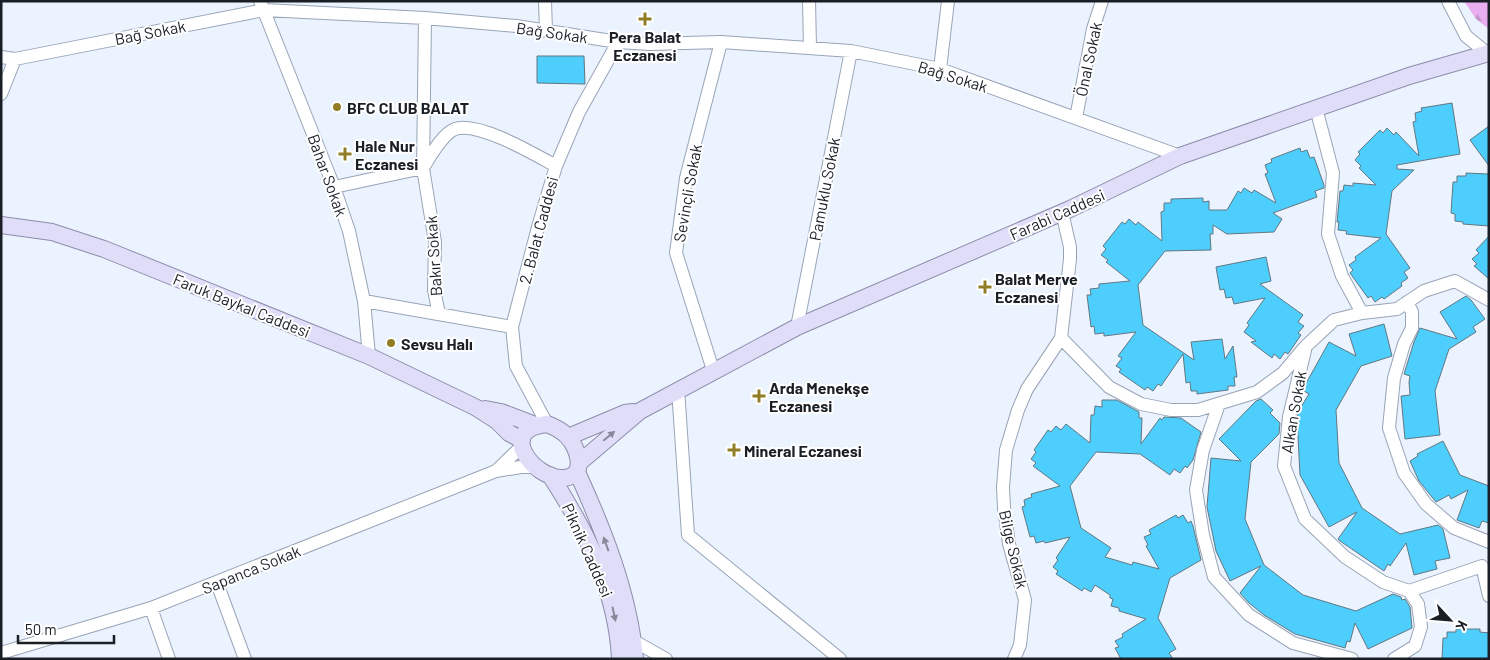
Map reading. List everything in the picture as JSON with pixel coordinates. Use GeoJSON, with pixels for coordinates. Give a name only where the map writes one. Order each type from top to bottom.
{"type":"FeatureCollection","features":[{"type":"Feature","properties":{"kind":"main road","name":"Farabi Caddesi"},"geometry":{"type":"LineString","coordinates":[[640,411],[713,370],[797,327],[1062,212],[1180,156],[1409,76],[1488,53]]}},
{"type":"Feature","properties":{"kind":"main road","name":"Faruk Baykal Caddesi"},"geometry":{"type":"LineString","coordinates":[[1,225],[52,232],[104,249],[369,356],[475,406]]}},
{"type":"Feature","properties":{"kind":"main road"},"geometry":{"type":"LineString","coordinates":[[475,406],[559,429],[568,437],[578,455],[578,468]]}},
{"type":"Feature","properties":{"kind":"main road"},"geometry":{"type":"LineString","coordinates":[[475,406],[497,421],[522,443],[528,459],[544,471],[563,478],[572,475],[640,411]]}},
{"type":"Feature","properties":{"kind":"main road"},"geometry":{"type":"LineString","coordinates":[[568,437],[624,413],[640,411]]}},
{"type":"Feature","properties":{"kind":"main road"},"geometry":{"type":"LineString","coordinates":[[522,443],[525,432],[541,425]]}},
{"type":"Feature","properties":{"kind":"main road","name":"Piknik Caddesi"},"geometry":{"type":"LineString","coordinates":[[578,468],[594,508],[628,608],[635,659]]}},
{"type":"Feature","properties":{"kind":"main road","name":"Piknik Caddesi"},"geometry":{"type":"LineString","coordinates":[[544,471],[572,509],[606,584],[615,616],[620,659]]}},
{"type":"Feature","properties":{"kind":"street"},"geometry":{"type":"LineString","coordinates":[[545,1],[546,31]]}},
{"type":"Feature","properties":{"kind":"street"},"geometry":{"type":"LineString","coordinates":[[809,1],[810,48]]}},
{"type":"Feature","properties":{"kind":"street"},"geometry":{"type":"LineString","coordinates":[[940,68],[948,1]]}},
{"type":"Feature","properties":{"kind":"street","name":"Önal Sokak"},"geometry":{"type":"LineString","coordinates":[[1076,118],[1093,29],[1102,1]]}},
{"type":"Feature","properties":{"kind":"street"},"geometry":{"type":"LineString","coordinates":[[1448,1],[1466,36],[1488,53]]}},
{"type":"Feature","properties":{"kind":"street","name":"Bağ Sokak"},"geometry":{"type":"LineString","coordinates":[[1,57],[14,58],[262,6],[325,7],[516,26],[618,42],[650,44],[721,42],[851,51],[940,68],[1180,156]]}},
{"type":"Feature","properties":{"kind":"street","name":"Bahar Sokak"},"geometry":{"type":"LineString","coordinates":[[262,6],[334,187],[349,231],[364,300],[369,356]]}},
{"type":"Feature","properties":{"kind":"street","name":"Bakır Sokak"},"geometry":{"type":"LineString","coordinates":[[425,18],[423,168],[435,242],[434,290],[439,314]]}},
{"type":"Feature","properties":{"kind":"street","name":"2. Balat Caddesi"},"geometry":{"type":"LineString","coordinates":[[541,425],[516,366],[512,327],[556,166],[579,112],[618,42]]}},
{"type":"Feature","properties":{"kind":"street","name":"Sevinçli Sokak"},"geometry":{"type":"LineString","coordinates":[[713,370],[676,253],[686,178],[721,42]]}},
{"type":"Feature","properties":{"kind":"street","name":"Pamuklu Sokak"},"geometry":{"type":"LineString","coordinates":[[797,327],[851,51]]}},
{"type":"Feature","properties":{"kind":"street"},"geometry":{"type":"LineString","coordinates":[[1,94],[14,58]]}},
{"type":"Feature","properties":{"kind":"street"},"geometry":{"type":"LineString","coordinates":[[1316,108],[1333,173],[1328,234],[1342,276],[1362,313]]}},
{"type":"Feature","properties":{"kind":"street"},"geometry":{"type":"LineString","coordinates":[[334,187],[423,168],[442,140],[455,129],[479,129],[556,166]]}},
{"type":"Feature","properties":{"kind":"street","name":"Bilge Sokak"},"geometry":{"type":"LineString","coordinates":[[1014,659],[1020,645],[1025,600],[1010,544],[1004,508],[1003,487],[1006,450],[1018,410],[1027,389],[1062,338],[1070,247],[1062,212]]}},
{"type":"Feature","properties":{"kind":"street"},"geometry":{"type":"LineString","coordinates":[[1062,338],[1109,387],[1140,404],[1171,410],[1198,410],[1257,392],[1283,373],[1306,346],[1334,320],[1362,313],[1397,309],[1424,291],[1455,282],[1489,300]]}},
{"type":"Feature","properties":{"kind":"street"},"geometry":{"type":"LineString","coordinates":[[364,300],[512,327]]}},
{"type":"Feature","properties":{"kind":"street"},"geometry":{"type":"LineString","coordinates":[[1406,302],[1412,312],[1412,328],[1404,344],[1394,378],[1388,428],[1404,472],[1426,504],[1454,528],[1489,542]]}},
{"type":"Feature","properties":{"kind":"street","name":"Alkan Sokak"},"geometry":{"type":"LineString","coordinates":[[1306,346],[1289,416],[1284,466],[1305,519],[1345,557],[1383,582],[1409,590]]}},
{"type":"Feature","properties":{"kind":"street"},"geometry":{"type":"LineString","coordinates":[[678,389],[688,535],[840,659]]}},
{"type":"Feature","properties":{"kind":"street"},"geometry":{"type":"LineString","coordinates":[[1219,404],[1203,450],[1196,490],[1203,535],[1214,577],[1249,616],[1293,643],[1352,659]]}},
{"type":"Feature","properties":{"kind":"street","name":"Sapanca Sokak"},"geometry":{"type":"LineString","coordinates":[[496,471],[522,443]]}},
{"type":"Feature","properties":{"kind":"street","name":"Sapanca Sokak"},"geometry":{"type":"LineString","coordinates":[[1,654],[150,608],[496,471],[522,467],[544,471]]}},
{"type":"Feature","properties":{"kind":"street"},"geometry":{"type":"LineString","coordinates":[[1394,659],[1415,646],[1422,627],[1418,604],[1409,590],[1485,562],[1489,596]]}},
{"type":"Feature","properties":{"kind":"street"},"geometry":{"type":"LineString","coordinates":[[217,582],[245,659]]}},
{"type":"Feature","properties":{"kind":"street"},"geometry":{"type":"LineString","coordinates":[[150,608],[169,659]]}},
{"type":"Feature","properties":{"kind":"street"},"geometry":{"type":"LineString","coordinates":[[634,641],[666,659]]}},
{"type":"Feature","properties":{"kind":"green space"},"geometry":{"type":"Polygon","coordinates":[[[1464,1],[1489,1],[1489,29],[1476,19],[1464,1]]]}},
{"type":"Feature","properties":{"kind":"building"},"geometry":{"type":"Polygon","coordinates":[[[537,56],[584,56],[585,84],[537,83],[537,56]]]}},
{"type":"Feature","properties":{"kind":"building"},"geometry":{"type":"Polygon","coordinates":[[[1452,103],[1460,154],[1397,165],[1397,169],[1414,170],[1392,191],[1386,234],[1410,268],[1404,272],[1408,278],[1401,283],[1402,286],[1384,299],[1382,297],[1375,302],[1371,296],[1368,298],[1350,273],[1353,270],[1349,265],[1356,260],[1355,257],[1381,238],[1346,234],[1347,231],[1338,230],[1340,191],[1343,191],[1344,185],[1353,186],[1353,183],[1376,185],[1359,168],[1361,166],[1355,160],[1360,154],[1358,152],[1380,130],[1383,133],[1387,128],[1394,135],[1396,132],[1419,156],[1413,122],[1416,121],[1415,113],[1422,111],[1421,108],[1452,103]]]}},
{"type":"Feature","properties":{"kind":"building"},"geometry":{"type":"Polygon","coordinates":[[[1489,126],[1489,166],[1470,140],[1489,126]]]}},
{"type":"Feature","properties":{"kind":"building"},"geometry":{"type":"Polygon","coordinates":[[[1300,148],[1301,152],[1307,150],[1310,158],[1314,157],[1324,185],[1324,188],[1315,191],[1317,197],[1273,213],[1282,219],[1274,232],[1227,234],[1213,225],[1213,234],[1210,234],[1211,250],[1165,251],[1138,285],[1143,325],[1194,360],[1191,342],[1222,339],[1225,359],[1233,346],[1237,377],[1234,377],[1235,386],[1228,386],[1228,390],[1197,394],[1197,391],[1191,391],[1190,382],[1186,383],[1183,354],[1161,386],[1158,384],[1153,391],[1147,387],[1145,390],[1119,372],[1121,369],[1116,366],[1122,358],[1118,356],[1136,332],[1104,336],[1104,333],[1095,334],[1094,326],[1091,327],[1087,295],[1091,295],[1090,289],[1099,288],[1099,284],[1130,281],[1106,262],[1108,260],[1101,255],[1106,249],[1103,246],[1122,222],[1125,224],[1129,219],[1136,225],[1138,222],[1162,241],[1161,212],[1164,211],[1164,203],[1171,203],[1171,199],[1203,198],[1203,202],[1209,201],[1209,210],[1227,210],[1238,191],[1241,193],[1244,188],[1252,193],[1254,190],[1276,203],[1265,174],[1268,173],[1265,165],[1272,162],[1271,159],[1300,148]]]}},
{"type":"Feature","properties":{"kind":"building"},"geometry":{"type":"Polygon","coordinates":[[[1466,173],[1489,174],[1489,226],[1463,224],[1463,222],[1455,221],[1455,214],[1451,213],[1453,182],[1457,182],[1457,176],[1466,176],[1466,173]]]}},
{"type":"Feature","properties":{"kind":"building"},"geometry":{"type":"Polygon","coordinates":[[[1489,236],[1489,279],[1474,266],[1477,264],[1472,259],[1479,253],[1476,250],[1489,236]]]}},
{"type":"Feature","properties":{"kind":"building"},"geometry":{"type":"Polygon","coordinates":[[[1266,257],[1271,281],[1260,284],[1303,315],[1298,322],[1304,326],[1298,333],[1301,335],[1288,354],[1285,352],[1280,359],[1274,354],[1272,358],[1251,342],[1256,341],[1244,332],[1249,325],[1247,323],[1265,298],[1234,304],[1232,297],[1226,298],[1224,289],[1220,290],[1216,267],[1266,257]]]}},
{"type":"Feature","properties":{"kind":"building"},"geometry":{"type":"Polygon","coordinates":[[[1466,296],[1485,319],[1473,327],[1476,332],[1449,349],[1435,391],[1440,435],[1405,439],[1401,396],[1410,395],[1410,376],[1404,374],[1414,342],[1420,328],[1457,339],[1440,312],[1466,296]]]}},
{"type":"Feature","properties":{"kind":"building"},"geometry":{"type":"Polygon","coordinates":[[[1384,324],[1392,356],[1361,366],[1336,410],[1339,463],[1362,508],[1400,534],[1438,525],[1443,529],[1450,558],[1435,561],[1437,569],[1414,575],[1406,543],[1390,566],[1388,564],[1384,571],[1340,541],[1338,539],[1357,512],[1329,527],[1300,475],[1297,417],[1309,394],[1304,391],[1304,387],[1329,342],[1356,356],[1349,334],[1384,324]]]}},
{"type":"Feature","properties":{"kind":"building"},"geometry":{"type":"Polygon","coordinates":[[[1261,399],[1273,410],[1270,413],[1280,423],[1279,434],[1251,462],[1245,519],[1264,565],[1303,595],[1356,611],[1393,594],[1401,597],[1402,600],[1405,599],[1410,607],[1412,628],[1368,649],[1355,623],[1350,642],[1347,641],[1345,648],[1295,634],[1264,615],[1249,603],[1240,593],[1261,566],[1230,581],[1216,551],[1207,507],[1211,458],[1241,461],[1219,439],[1256,401],[1261,399]]]}},
{"type":"Feature","properties":{"kind":"building"},"geometry":{"type":"Polygon","coordinates":[[[1102,400],[1117,400],[1139,412],[1139,418],[1142,418],[1141,444],[1160,418],[1162,420],[1164,417],[1181,418],[1201,432],[1193,460],[1180,473],[1174,469],[1170,475],[1140,454],[1096,452],[1070,486],[1081,528],[1111,548],[1105,557],[1132,565],[1133,562],[1159,569],[1146,546],[1148,545],[1144,537],[1151,534],[1149,530],[1176,515],[1178,518],[1183,515],[1188,523],[1191,521],[1201,560],[1170,578],[1158,618],[1176,649],[1169,653],[1173,659],[1121,659],[1115,648],[1119,647],[1115,641],[1123,637],[1122,634],[1146,619],[1119,611],[1119,608],[1111,606],[1113,599],[1110,598],[1110,595],[1095,585],[1091,592],[1084,588],[1082,591],[1056,574],[1058,571],[1053,567],[1058,560],[1056,558],[1070,537],[1045,543],[1044,541],[1036,543],[1034,536],[1030,537],[1022,507],[1025,506],[1024,500],[1032,497],[1031,494],[1060,486],[1033,466],[1036,463],[1031,459],[1036,452],[1034,450],[1048,430],[1051,432],[1056,426],[1061,430],[1066,424],[1090,443],[1091,415],[1094,415],[1095,406],[1102,407],[1102,400]]]}},
{"type":"Feature","properties":{"kind":"building"},"geometry":{"type":"Polygon","coordinates":[[[1443,441],[1460,475],[1489,486],[1489,523],[1482,521],[1479,528],[1457,520],[1468,490],[1451,499],[1449,495],[1436,502],[1419,481],[1410,461],[1418,456],[1417,454],[1443,441]]]}},
{"type":"Feature","properties":{"kind":"building"},"geometry":{"type":"Polygon","coordinates":[[[1456,629],[1480,629],[1480,632],[1489,633],[1489,659],[1442,659],[1443,638],[1447,638],[1447,632],[1456,632],[1456,629]]]}},
{"type":"Feature","properties":{"kind":"place","name":"Pera Balat Eczanesi"},"geometry":{"type":"Point","coordinates":[645,19]}},
{"type":"Feature","properties":{"kind":"place","name":"BFC CLUB BALAT"},"geometry":{"type":"Point","coordinates":[337,107]}},
{"type":"Feature","properties":{"kind":"place","name":"Hale Nur Eczanesi"},"geometry":{"type":"Point","coordinates":[345,154]}},
{"type":"Feature","properties":{"kind":"place","name":"Balat Merve Eczanesi"},"geometry":{"type":"Point","coordinates":[985,287]}},
{"type":"Feature","properties":{"kind":"place","name":"Sevsu Halı"},"geometry":{"type":"Point","coordinates":[391,343]}},
{"type":"Feature","properties":{"kind":"place","name":"Arda Menekşe Eczanesi"},"geometry":{"type":"Point","coordinates":[759,396]}},
{"type":"Feature","properties":{"kind":"place","name":"Mineral Eczanesi"},"geometry":{"type":"Point","coordinates":[734,450]}}]}
